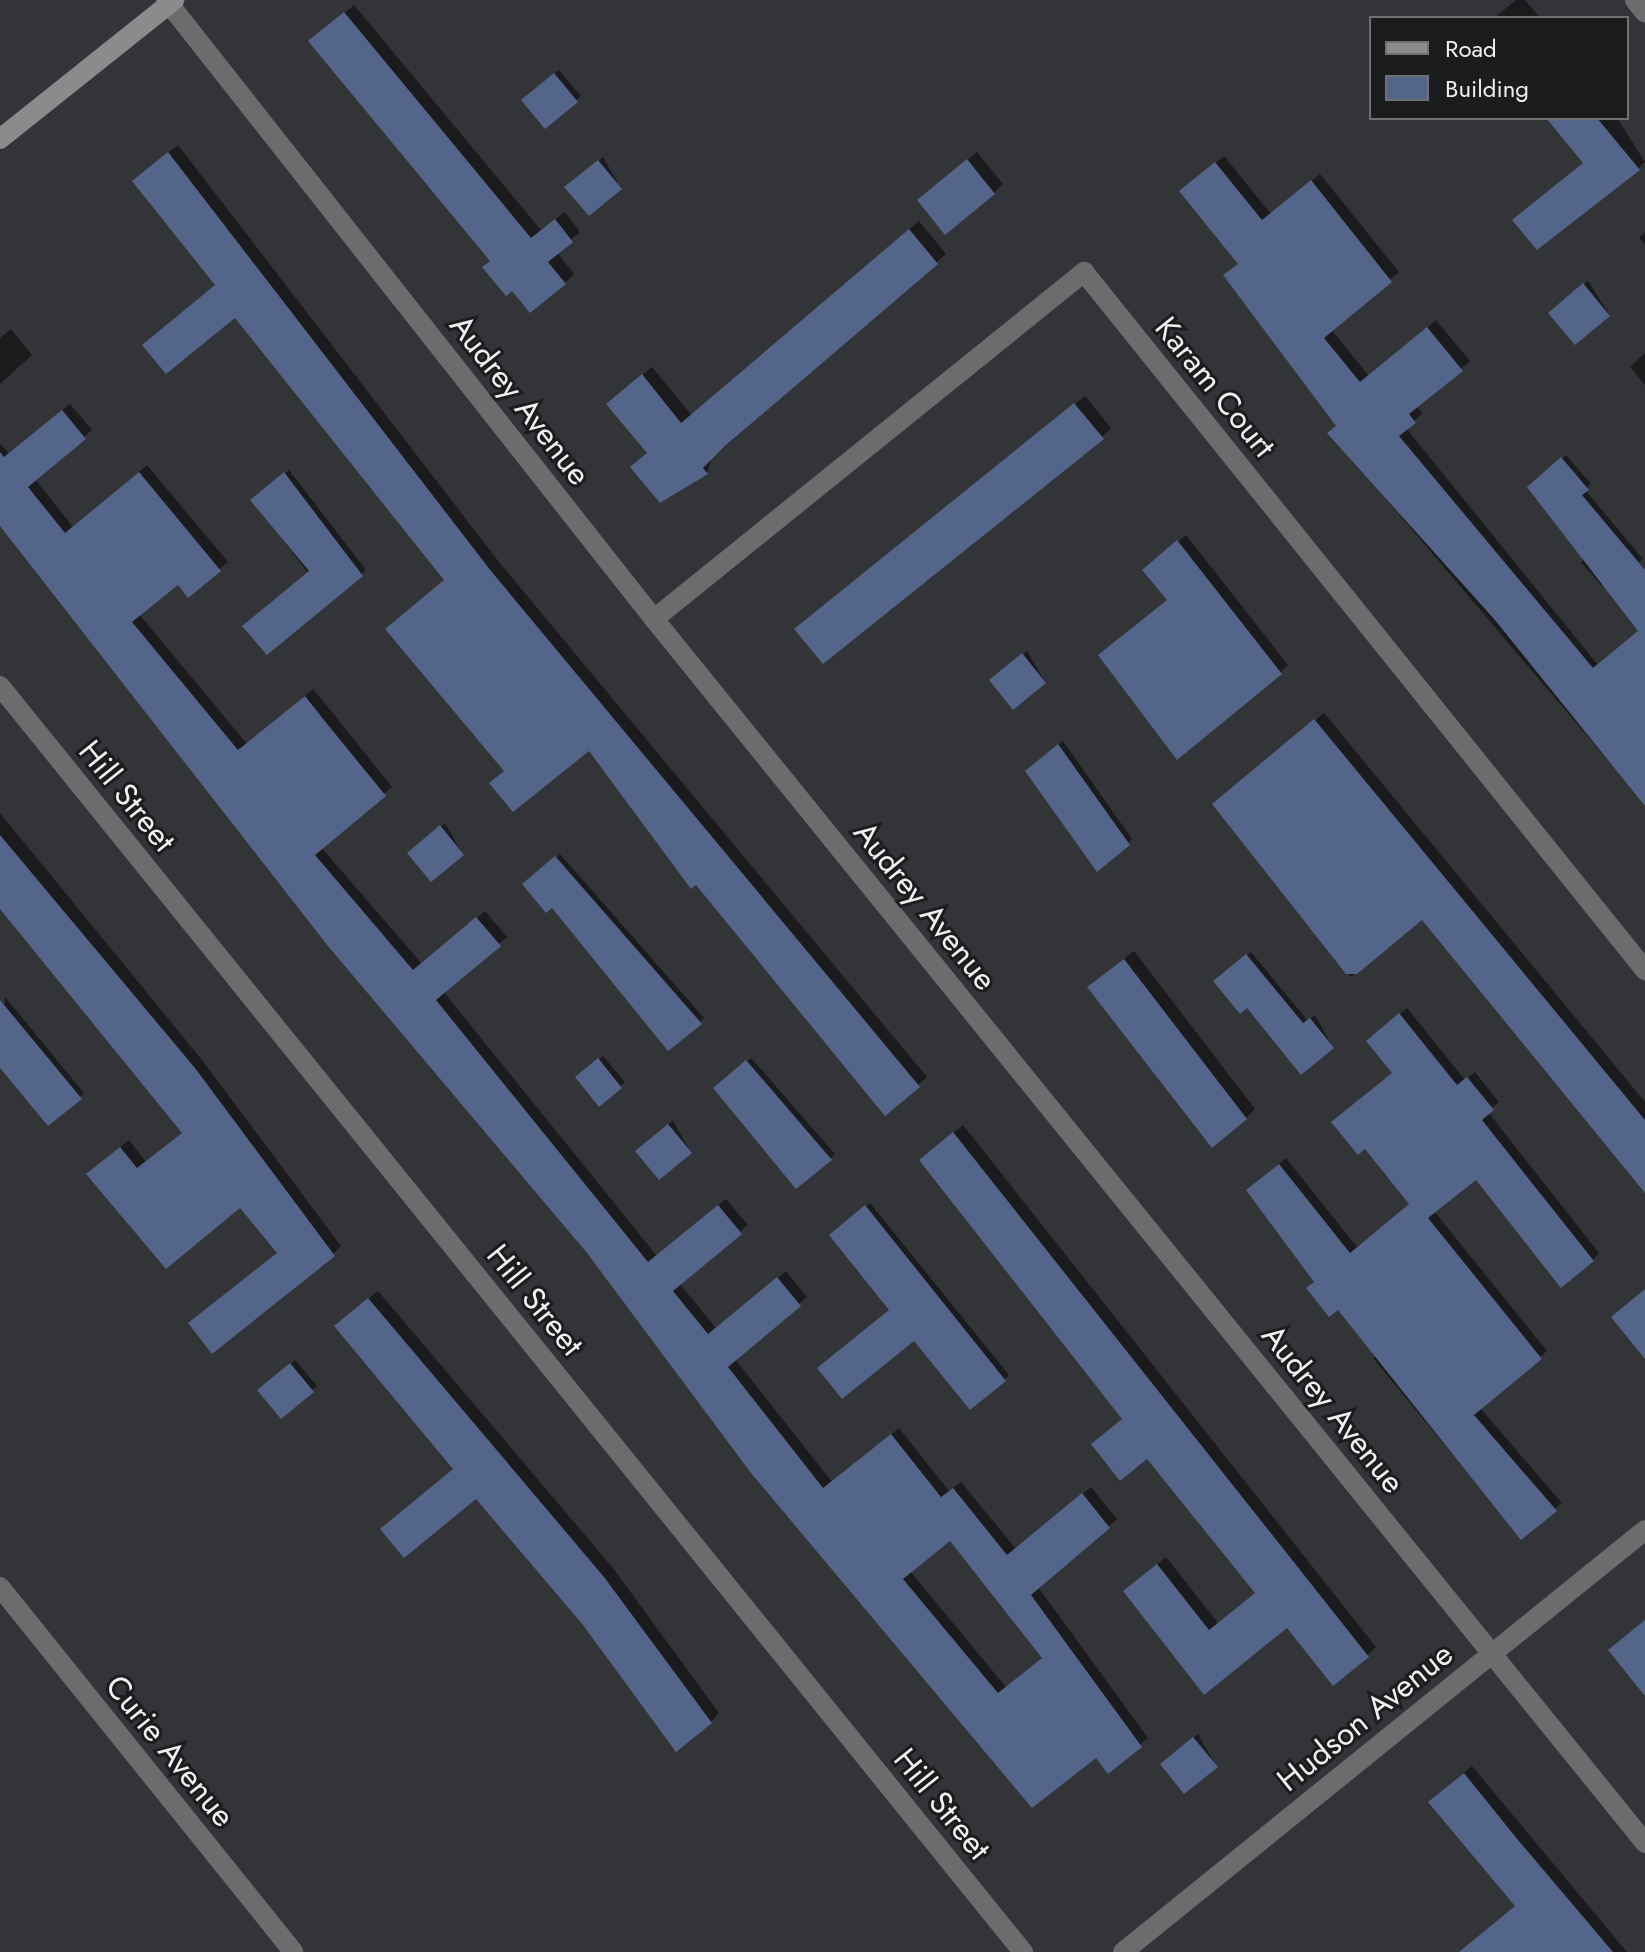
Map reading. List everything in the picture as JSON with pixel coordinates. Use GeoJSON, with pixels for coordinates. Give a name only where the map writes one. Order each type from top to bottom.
{"type":"FeatureCollection","features":[{"type":"Feature","properties":{"kind":"street"},"geometry":{"type":"LineString","coordinates":[[1635,0],[1645,13]]}},
{"type":"Feature","properties":{"kind":"street"},"geometry":{"type":"LineString","coordinates":[[0,139],[170,1]]}},
{"type":"Feature","properties":{"kind":"street","name":"Audrey Avenue"},"geometry":{"type":"LineString","coordinates":[[170,1],[654,619],[1645,1843]]}},
{"type":"Feature","properties":{"kind":"street","name":"Karam Court"},"geometry":{"type":"LineString","coordinates":[[654,619],[1084,272],[1645,970]]}},
{"type":"Feature","properties":{"kind":"street","name":"Hill Street"},"geometry":{"type":"LineString","coordinates":[[0,686],[1023,1952]]}},
{"type":"Feature","properties":{"kind":"street","name":"Hudson Avenue"},"geometry":{"type":"LineString","coordinates":[[1123,1952],[1645,1530]]}},
{"type":"Feature","properties":{"kind":"street","name":"Curie Avenue"},"geometry":{"type":"LineString","coordinates":[[0,1587],[293,1952]]}},
{"type":"Feature","properties":{"kind":"building"},"geometry":{"type":"Polygon","coordinates":[[[344,12],[531,238],[555,219],[573,242],[548,262],[566,284],[530,313],[512,291],[506,296],[482,267],[490,261],[308,41],[344,12]]]}},
{"type":"Feature","properties":{"kind":"building"},"geometry":{"type":"Polygon","coordinates":[[[554,73],[578,102],[545,129],[521,100],[554,73]]]}},
{"type":"Feature","properties":{"kind":"building"},"geometry":{"type":"Polygon","coordinates":[[[1548,120],[1599,120],[1640,170],[1537,250],[1512,220],[1583,163],[1548,120]]]}},
{"type":"Feature","properties":{"kind":"building"},"geometry":{"type":"Polygon","coordinates":[[[168,152],[491,571],[920,1087],[885,1116],[696,885],[691,889],[589,751],[513,812],[489,783],[504,771],[385,629],[444,580],[235,318],[166,374],[142,345],[215,285],[132,181],[168,152]]]}},
{"type":"Feature","properties":{"kind":"building"},"geometry":{"type":"Polygon","coordinates":[[[967,159],[995,194],[945,235],[917,200],[967,159]]]}},
{"type":"Feature","properties":{"kind":"building"},"geometry":{"type":"Polygon","coordinates":[[[598,160],[622,189],[589,216],[564,187],[598,160]]]}},
{"type":"Feature","properties":{"kind":"building"},"geometry":{"type":"Polygon","coordinates":[[[1215,162],[1262,220],[1311,180],[1392,282],[1324,338],[1360,382],[1427,327],[1463,371],[1409,414],[1416,423],[1399,436],[1593,668],[1638,631],[1527,487],[1561,457],[1589,490],[1582,495],[1645,570],[1645,806],[1495,620],[1327,433],[1336,426],[1223,275],[1238,264],[1179,191],[1215,162]]]}},
{"type":"Feature","properties":{"kind":"building"},"geometry":{"type":"Polygon","coordinates":[[[909,229],[938,264],[725,446],[703,468],[708,474],[660,503],[630,467],[647,453],[606,404],[642,374],[681,423],[909,229]]]}},
{"type":"Feature","properties":{"kind":"building"},"geometry":{"type":"Polygon","coordinates":[[[1583,283],[1610,316],[1575,345],[1548,313],[1583,283]]]}},
{"type":"Feature","properties":{"kind":"building"},"geometry":{"type":"Polygon","coordinates":[[[1074,403],[1104,439],[823,664],[794,629],[1074,403]]]}},
{"type":"Feature","properties":{"kind":"building"},"geometry":{"type":"Polygon","coordinates":[[[62,410],[86,439],[28,487],[65,533],[139,472],[221,571],[188,598],[178,585],[132,622],[238,750],[305,696],[386,796],[315,855],[413,970],[476,917],[501,946],[436,1000],[648,1262],[718,1205],[742,1234],[673,1291],[708,1334],[777,1277],[801,1306],[728,1367],[823,1488],[891,1434],[941,1497],[953,1488],[1007,1555],[1082,1493],[1110,1528],[1031,1595],[1142,1747],[1108,1774],[1096,1758],[1032,1808],[751,1473],[587,1253],[328,946],[0,526],[0,452],[4,457],[62,410]],[[950,1541],[903,1579],[998,1693],[1042,1658],[950,1541]]]}},
{"type":"Feature","properties":{"kind":"building"},"geometry":{"type":"Polygon","coordinates":[[[284,472],[363,576],[267,655],[242,626],[309,571],[250,500],[284,472]]]}},
{"type":"Feature","properties":{"kind":"building"},"geometry":{"type":"Polygon","coordinates":[[[1177,540],[1282,674],[1177,760],[1098,655],[1167,600],[1142,570],[1177,540]]]}},
{"type":"Feature","properties":{"kind":"building"},"geometry":{"type":"Polygon","coordinates":[[[1022,653],[1046,683],[1013,710],[989,680],[1022,653]]]}},
{"type":"Feature","properties":{"kind":"building"},"geometry":{"type":"Polygon","coordinates":[[[1314,719],[1645,1120],[1645,1193],[1422,920],[1357,974],[1346,974],[1212,804],[1314,719]]]}},
{"type":"Feature","properties":{"kind":"building"},"geometry":{"type":"Polygon","coordinates":[[[1058,744],[1130,845],[1097,872],[1025,771],[1058,744]]]}},
{"type":"Feature","properties":{"kind":"building"},"geometry":{"type":"Polygon","coordinates":[[[440,825],[464,855],[431,882],[407,853],[440,825]]]}},
{"type":"Feature","properties":{"kind":"building"},"geometry":{"type":"Polygon","coordinates":[[[0,835],[195,1068],[335,1256],[212,1354],[188,1323],[277,1253],[240,1208],[166,1269],[86,1174],[120,1147],[137,1168],[182,1133],[0,909],[0,835]]]}},
{"type":"Feature","properties":{"kind":"building"},"geometry":{"type":"Polygon","coordinates":[[[555,856],[702,1024],[668,1051],[552,908],[546,913],[522,884],[555,856]]]}},
{"type":"Feature","properties":{"kind":"building"},"geometry":{"type":"Polygon","coordinates":[[[1246,954],[1303,1023],[1310,1018],[1334,1048],[1301,1075],[1247,1008],[1240,1014],[1213,981],[1246,954]]]}},
{"type":"Feature","properties":{"kind":"building"},"geometry":{"type":"Polygon","coordinates":[[[1124,959],[1247,1119],[1212,1148],[1087,987],[1124,959]]]}},
{"type":"Feature","properties":{"kind":"building"},"geometry":{"type":"Polygon","coordinates":[[[0,1000],[82,1099],[48,1126],[0,1068],[0,1000]]]}},
{"type":"Feature","properties":{"kind":"building"},"geometry":{"type":"Polygon","coordinates":[[[1399,1013],[1457,1085],[1467,1077],[1494,1110],[1482,1120],[1594,1261],[1561,1288],[1476,1180],[1428,1218],[1542,1359],[1474,1415],[1557,1511],[1521,1540],[1338,1310],[1329,1317],[1306,1288],[1314,1282],[1246,1190],[1279,1164],[1350,1253],[1409,1204],[1365,1149],[1358,1155],[1331,1122],[1392,1073],[1366,1041],[1399,1013]]]}},
{"type":"Feature","properties":{"kind":"building"},"geometry":{"type":"Polygon","coordinates":[[[598,1058],[622,1088],[599,1107],[575,1077],[598,1058]]]}},
{"type":"Feature","properties":{"kind":"building"},"geometry":{"type":"Polygon","coordinates":[[[746,1060],[832,1160],[796,1189],[713,1088],[746,1060]]]}},
{"type":"Feature","properties":{"kind":"building"},"geometry":{"type":"Polygon","coordinates":[[[668,1124],[692,1153],[659,1180],[635,1151],[668,1124]]]}},
{"type":"Feature","properties":{"kind":"building"},"geometry":{"type":"Polygon","coordinates":[[[953,1132],[1369,1657],[1333,1686],[1287,1628],[1204,1695],[1123,1591],[1157,1564],[1209,1630],[1255,1593],[1147,1459],[1120,1481],[1091,1444],[1122,1419],[919,1160],[953,1132]]]}},
{"type":"Feature","properties":{"kind":"building"},"geometry":{"type":"Polygon","coordinates":[[[865,1205],[1006,1381],[970,1410],[914,1341],[842,1399],[817,1368],[889,1310],[829,1235],[865,1205]]]}},
{"type":"Feature","properties":{"kind":"building"},"geometry":{"type":"Polygon","coordinates":[[[1645,1289],[1645,1359],[1611,1317],[1645,1289]]]}},
{"type":"Feature","properties":{"kind":"building"},"geometry":{"type":"Polygon","coordinates":[[[368,1298],[604,1577],[712,1723],[676,1752],[583,1625],[476,1499],[404,1558],[380,1529],[453,1469],[334,1326],[368,1298]]]}},
{"type":"Feature","properties":{"kind":"building"},"geometry":{"type":"Polygon","coordinates":[[[290,1363],[314,1392],[281,1419],[257,1390],[290,1363]]]}},
{"type":"Feature","properties":{"kind":"building"},"geometry":{"type":"Polygon","coordinates":[[[1645,1620],[1645,1696],[1608,1650],[1645,1620]]]}},
{"type":"Feature","properties":{"kind":"building"},"geometry":{"type":"Polygon","coordinates":[[[1193,1737],[1218,1767],[1184,1794],[1160,1764],[1193,1737]]]}},
{"type":"Feature","properties":{"kind":"building"},"geometry":{"type":"Polygon","coordinates":[[[1464,1773],[1613,1952],[1459,1952],[1515,1906],[1428,1802],[1464,1773]]]}}]}
